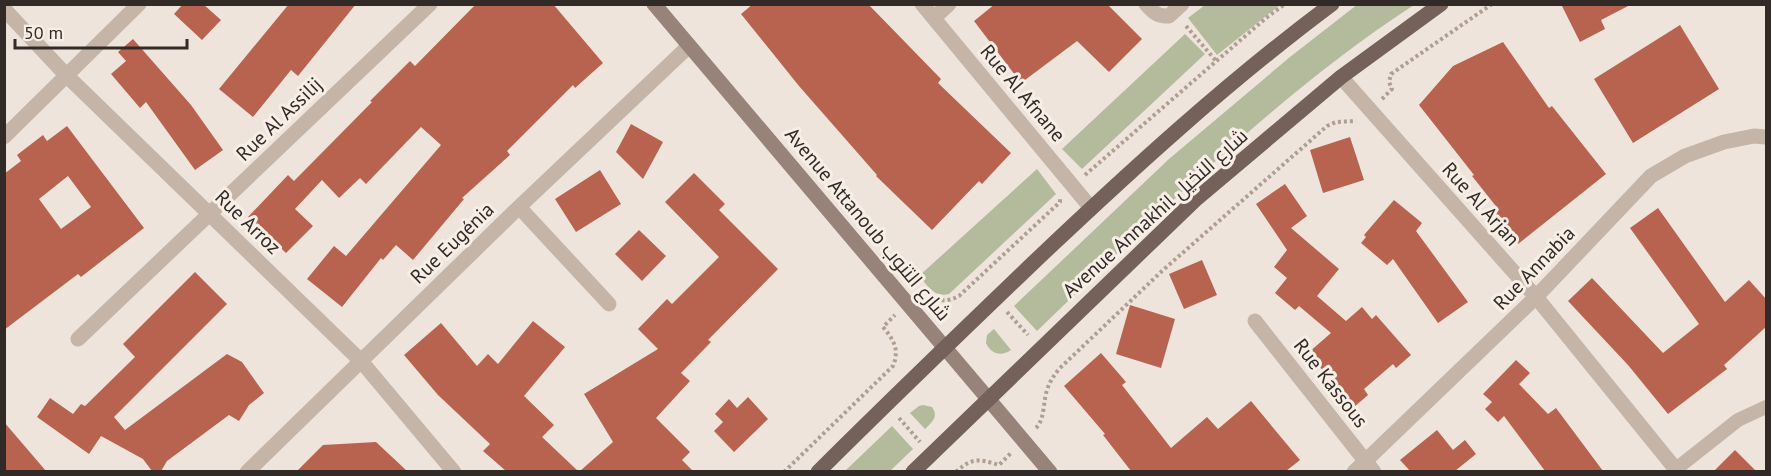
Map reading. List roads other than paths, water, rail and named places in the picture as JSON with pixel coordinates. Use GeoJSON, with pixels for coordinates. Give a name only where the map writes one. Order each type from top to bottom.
{"type":"FeatureCollection","features":[{"type":"Feature","properties":{"kind":"main road"},"geometry":{"type":"LineString","coordinates":[[818,471],[1146,157],[1252,67],[1332,4]]}},
{"type":"Feature","properties":{"kind":"main road","name":"Avenue Annakhil شارع النخيل"},"geometry":{"type":"LineString","coordinates":[[913,471],[1195,200],[1341,77],[1441,4]]}},
{"type":"Feature","properties":{"kind":"street"},"geometry":{"type":"LineString","coordinates":[[4,137],[139,4]]}},
{"type":"Feature","properties":{"kind":"street","name":"Rue Al Assilij"},"geometry":{"type":"LineString","coordinates":[[78,339],[430,4]]}},
{"type":"Feature","properties":{"kind":"street","name":"Avenue Attanoub شارع التنوب"},"geometry":{"type":"LineString","coordinates":[[654,4],[1050,471]]}},
{"type":"Feature","properties":{"kind":"street","name":"Rue Al Afnane"},"geometry":{"type":"LineString","coordinates":[[922,4],[1091,208]]}},
{"type":"Feature","properties":{"kind":"street"},"geometry":{"type":"LineString","coordinates":[[934,18],[949,4]]}},
{"type":"Feature","properties":{"kind":"street"},"geometry":{"type":"LineString","coordinates":[[1146,4],[1158,15],[1175,11]]}},
{"type":"Feature","properties":{"kind":"street","name":"Rue Arroz"},"geometry":{"type":"LineString","coordinates":[[4,9],[67,76],[361,361],[454,471]]}},
{"type":"Feature","properties":{"kind":"street","name":"Rue Eugénia"},"geometry":{"type":"LineString","coordinates":[[247,471],[689,46]]}},
{"type":"Feature","properties":{"kind":"street","name":"Rue Al Arjan"},"geometry":{"type":"LineString","coordinates":[[1341,77],[1536,297],[1677,470]]}},
{"type":"Feature","properties":{"kind":"street","name":"Rue Annabia"},"geometry":{"type":"LineString","coordinates":[[1364,468],[1536,297],[1651,176],[1685,156],[1714,146],[1754,136],[1767,137]]}},
{"type":"Feature","properties":{"kind":"street"},"geometry":{"type":"LineString","coordinates":[[519,207],[609,304]]}},
{"type":"Feature","properties":{"kind":"street","name":"Rue Kassous"},"geometry":{"type":"LineString","coordinates":[[1255,321],[1364,468]]}},
{"type":"Feature","properties":{"kind":"lane"},"geometry":{"type":"LineString","coordinates":[[1677,470],[1738,420],[1767,407]]}}]}
